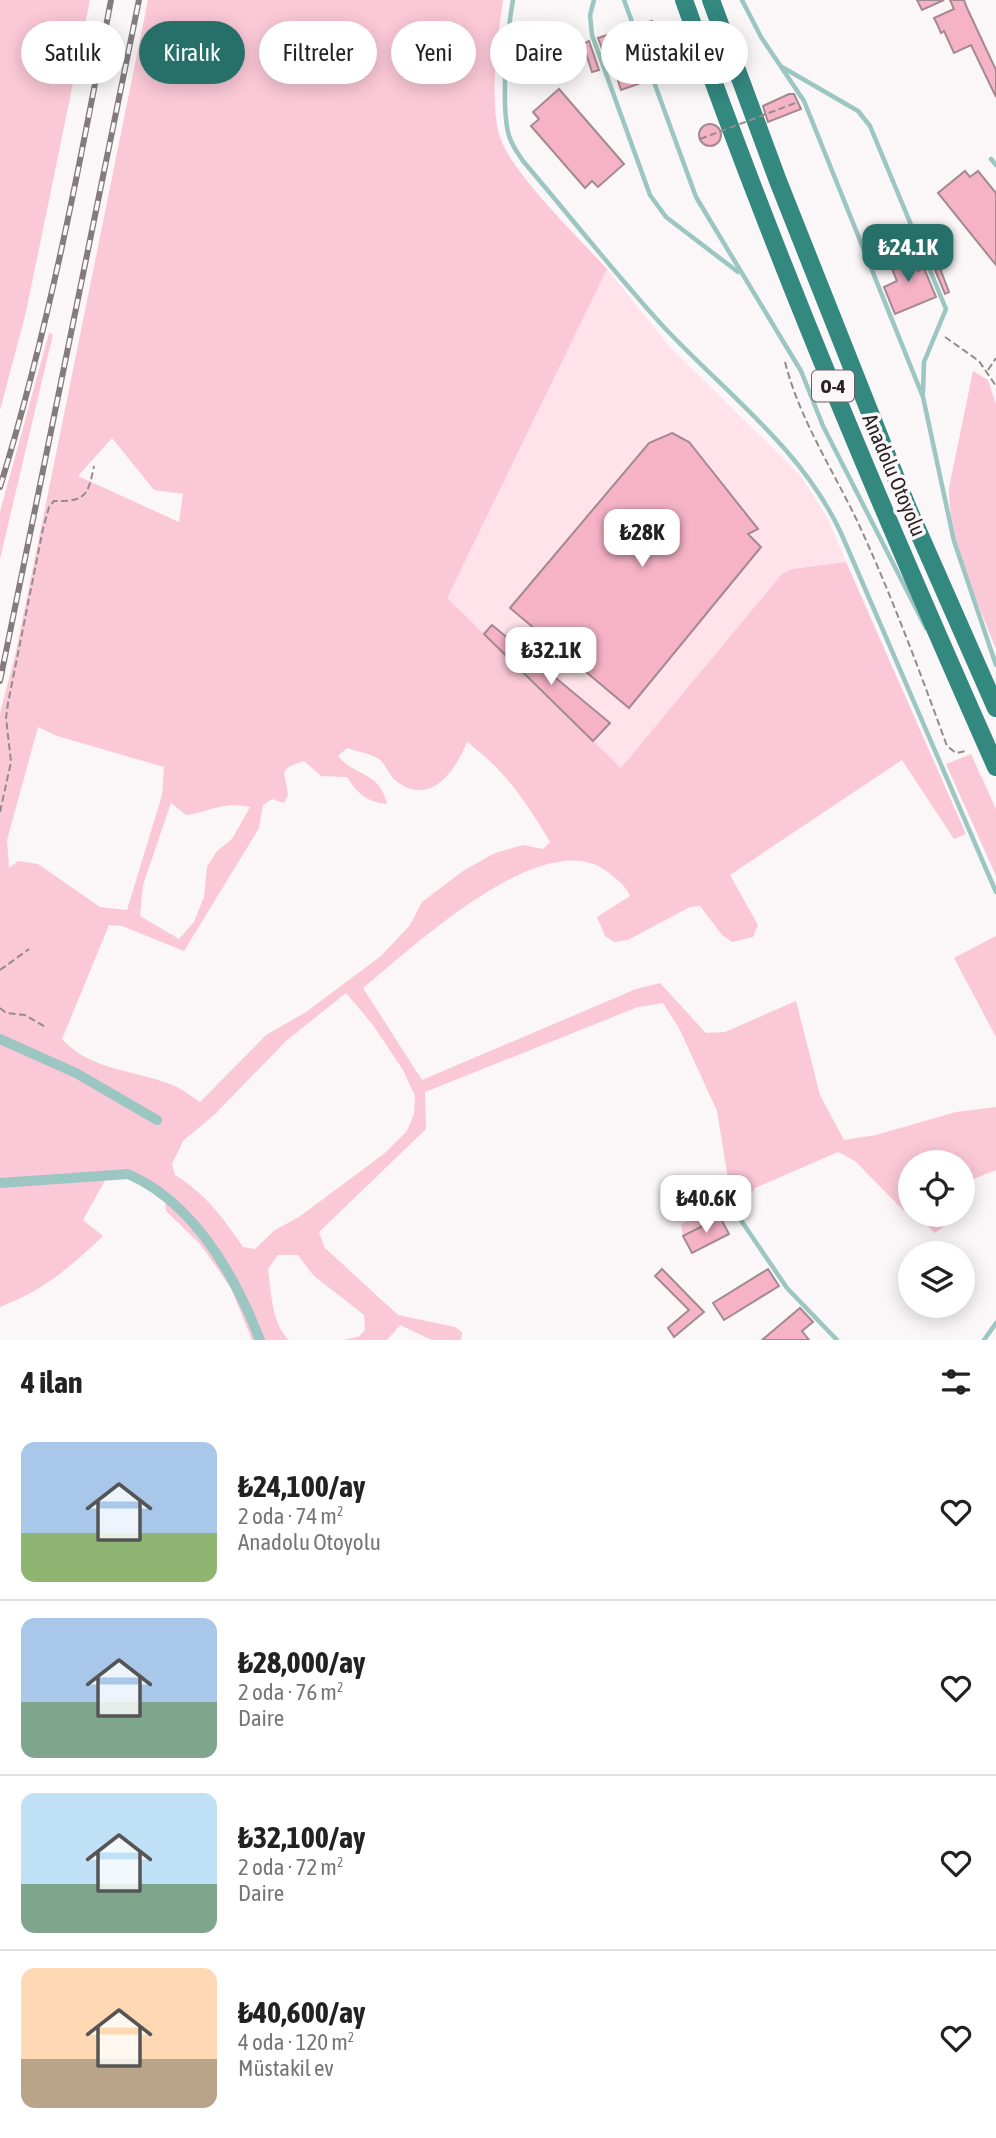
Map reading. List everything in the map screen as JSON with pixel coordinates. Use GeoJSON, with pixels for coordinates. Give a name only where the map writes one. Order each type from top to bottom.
{"type":"FeatureCollection","features":[{"type":"Feature","properties":{"kind":"highway","name":"Anadolu Otoyolu"},"geometry":{"type":"LineString","coordinates":[[684,0],[755,193],[869,478],[996,768]]}},
{"type":"Feature","properties":{"kind":"highway","name":"Anadolu Otoyolu"},"geometry":{"type":"LineString","coordinates":[[711,0],[778,181],[907,506],[996,708]]}},
{"type":"Feature","properties":{"kind":"street"},"geometry":{"type":"LineString","coordinates":[[0,1039],[76,1073],[157,1120]]}},
{"type":"Feature","properties":{"kind":"street"},"geometry":{"type":"LineString","coordinates":[[0,1183],[128,1174],[148,1183],[204,1237],[226,1267],[243,1297],[260,1340]]}},
{"type":"Feature","properties":{"kind":"lane"},"geometry":{"type":"LineString","coordinates":[[513,0],[508,32],[506,118],[511,141],[523,161],[662,324],[758,420],[816,487],[841,533],[996,892]]}},
{"type":"Feature","properties":{"kind":"lane"},"geometry":{"type":"LineString","coordinates":[[594,0],[590,15],[592,35],[655,204],[666,217],[742,276]]}},
{"type":"Feature","properties":{"kind":"lane"},"geometry":{"type":"LineString","coordinates":[[624,0],[691,186],[801,372],[823,426],[928,632]]}},
{"type":"Feature","properties":{"kind":"lane"},"geometry":{"type":"LineString","coordinates":[[741,0],[779,65],[804,101],[923,397],[954,541],[996,665]]}},
{"type":"Feature","properties":{"kind":"lane"},"geometry":{"type":"LineString","coordinates":[[779,65],[858,111],[870,126],[944,302],[945,316],[924,362],[923,397]]}},
{"type":"Feature","properties":{"kind":"lane"},"geometry":{"type":"LineString","coordinates":[[991,159],[996,165]]}},
{"type":"Feature","properties":{"kind":"lane"},"geometry":{"type":"LineString","coordinates":[[934,644],[996,768]]}},
{"type":"Feature","properties":{"kind":"lane"},"geometry":{"type":"LineString","coordinates":[[734,1210],[787,1288],[837,1340]]}},
{"type":"Feature","properties":{"kind":"lane"},"geometry":{"type":"LineString","coordinates":[[984,1340],[996,1323]]}},
{"type":"Feature","properties":{"kind":"path"},"geometry":{"type":"LineString","coordinates":[[700,139],[799,102]]}},
{"type":"Feature","properties":{"kind":"path"},"geometry":{"type":"LineString","coordinates":[[938,331],[988,371],[996,386]]}},
{"type":"Feature","properties":{"kind":"path"},"geometry":{"type":"LineString","coordinates":[[783,354],[802,413],[866,542],[947,746],[956,753],[966,751]]}},
{"type":"Feature","properties":{"kind":"path"},"geometry":{"type":"LineString","coordinates":[[988,371],[996,358]]}},
{"type":"Feature","properties":{"kind":"path"},"geometry":{"type":"LineString","coordinates":[[0,811],[11,762],[6,718],[8,703],[43,529],[49,507],[54,501],[70,502],[87,493],[94,466]]}},
{"type":"Feature","properties":{"kind":"path"},"geometry":{"type":"LineString","coordinates":[[0,970],[29,949]]}},
{"type":"Feature","properties":{"kind":"path"},"geometry":{"type":"LineString","coordinates":[[0,1008],[5,1013],[25,1015],[47,1028]]}},
{"type":"Feature","properties":{"kind":"shaded area"},"geometry":{"type":"Polygon","coordinates":[[[0,0],[90,0],[86,21],[21,21],[21,84],[73,84],[26,312],[0,410],[0,0]]]}},
{"type":"Feature","properties":{"kind":"shaded area"},"geometry":{"type":"Polygon","coordinates":[[[148,0],[503,0],[501,21],[490,21],[490,84],[495,84],[495,109],[501,140],[508,155],[533,188],[607,269],[447,598],[621,768],[781,575],[792,569],[846,562],[966,834],[954,839],[902,760],[730,875],[758,925],[753,937],[732,942],[722,935],[700,906],[690,907],[628,940],[614,942],[605,936],[597,917],[630,896],[624,886],[609,873],[583,861],[551,863],[517,876],[481,896],[446,920],[363,988],[422,1080],[636,989],[660,983],[706,1033],[725,1032],[796,1001],[820,1095],[844,1140],[876,1135],[956,1112],[996,1107],[996,1170],[975,1178],[975,1150],[898,1150],[898,1205],[855,1161],[838,1152],[755,1188],[742,1205],[683,1236],[681,1224],[731,1197],[717,1111],[679,1028],[663,1003],[638,1007],[425,1092],[426,1129],[319,1232],[325,1248],[398,1315],[455,1327],[462,1332],[461,1340],[432,1340],[400,1325],[387,1340],[343,1340],[358,1337],[365,1330],[364,1315],[313,1275],[298,1255],[278,1255],[268,1269],[270,1288],[276,1317],[289,1340],[252,1340],[231,1288],[200,1244],[166,1211],[165,1198],[148,1183],[108,1175],[83,1220],[103,1236],[55,1277],[0,1307],[0,713],[15,656],[139,44],[139,84],[245,84],[245,21],[144,21],[148,0]],[[112,438],[78,476],[179,522],[183,494],[154,490],[112,438]],[[38,727],[7,840],[9,868],[18,861],[38,864],[100,907],[127,910],[162,795],[164,767],[57,736],[38,727]],[[467,742],[440,782],[420,790],[408,788],[396,781],[379,759],[347,748],[338,756],[373,780],[384,793],[387,804],[364,796],[347,777],[321,776],[304,761],[290,766],[284,772],[288,795],[284,803],[272,799],[263,805],[259,828],[184,951],[122,926],[109,925],[62,1039],[87,1058],[163,1081],[200,1102],[266,1035],[306,1012],[381,956],[410,925],[422,902],[463,871],[495,853],[523,845],[543,849],[550,842],[514,788],[492,764],[467,742]],[[171,803],[143,885],[140,916],[179,939],[194,922],[204,897],[207,867],[217,851],[232,839],[250,807],[224,806],[186,815],[171,803]],[[346,993],[287,1040],[215,1114],[183,1141],[172,1164],[175,1175],[205,1198],[243,1247],[255,1249],[275,1230],[299,1217],[385,1153],[407,1131],[414,1114],[415,1096],[403,1070],[373,1025],[346,993]]]}},
{"type":"Feature","properties":{"kind":"shaded area"},"geometry":{"type":"Polygon","coordinates":[[[607,269],[669,346],[800,475],[827,517],[846,562],[792,569],[781,575],[621,768],[446,598],[607,269]]]}},
{"type":"Feature","properties":{"kind":"shaded area"},"geometry":{"type":"Polygon","coordinates":[[[49,333],[53,334],[0,559],[0,512],[49,333]]]}},
{"type":"Feature","properties":{"kind":"shaded area"},"geometry":{"type":"Polygon","coordinates":[[[973,371],[988,380],[996,404],[996,649],[965,570],[950,507],[949,488],[973,371]]]}},
{"type":"Feature","properties":{"kind":"shaded area"},"geometry":{"type":"Polygon","coordinates":[[[971,754],[996,809],[996,876],[946,764],[971,754]]]}},
{"type":"Feature","properties":{"kind":"shaded area"},"geometry":{"type":"Polygon","coordinates":[[[996,936],[996,1037],[954,958],[996,936]]]}},
{"type":"Feature","properties":{"kind":"shaded area"},"geometry":{"type":"Polygon","coordinates":[[[929,1227],[943,1227],[935,1233],[929,1227]]]}},
{"type":"Feature","properties":{"kind":"building"},"geometry":{"type":"Polygon","coordinates":[[[917,0],[944,0],[922,10],[917,0]]]}},
{"type":"Feature","properties":{"kind":"building"},"geometry":{"type":"Polygon","coordinates":[[[950,0],[964,0],[996,70],[996,97],[971,45],[954,53],[944,31],[941,33],[934,18],[954,9],[950,0]]]}},
{"type":"Feature","properties":{"kind":"building"},"geometry":{"type":"Polygon","coordinates":[[[589,41],[599,70],[592,72],[587,56],[589,41]]]}},
{"type":"Feature","properties":{"kind":"building"},"geometry":{"type":"Polygon","coordinates":[[[619,84],[638,84],[621,90],[619,84]]]}},
{"type":"Feature","properties":{"kind":"building"},"geometry":{"type":"Polygon","coordinates":[[[559,89],[624,164],[598,187],[592,181],[585,188],[531,126],[539,119],[533,112],[559,89]]]}},
{"type":"Feature","properties":{"kind":"building"},"geometry":{"type":"Polygon","coordinates":[[[794,94],[801,109],[768,122],[763,106],[794,94]]]}},
{"type":"Feature","properties":{"kind":"building"},"geometry":{"type":"Polygon","coordinates":[[[706,124],[714,124],[721,131],[721,139],[714,146],[706,146],[699,139],[699,131],[706,124]]]}},
{"type":"Feature","properties":{"kind":"building"},"geometry":{"type":"Polygon","coordinates":[[[965,171],[970,177],[978,171],[996,193],[996,265],[938,193],[965,171]]]}},
{"type":"Feature","properties":{"kind":"building"},"geometry":{"type":"Polygon","coordinates":[[[910,250],[918,271],[924,268],[936,297],[895,314],[884,287],[897,281],[888,259],[910,250]]]}},
{"type":"Feature","properties":{"kind":"building"},"geometry":{"type":"Polygon","coordinates":[[[938,263],[949,292],[945,294],[933,265],[938,263]]]}},
{"type":"Feature","properties":{"kind":"building"},"geometry":{"type":"Polygon","coordinates":[[[672,433],[689,442],[758,529],[748,534],[761,547],[629,708],[510,608],[649,443],[672,433]]]}},
{"type":"Feature","properties":{"kind":"building"},"geometry":{"type":"Polygon","coordinates":[[[492,625],[610,723],[593,741],[484,634],[492,625]]]}},
{"type":"Feature","properties":{"kind":"building"},"geometry":{"type":"Polygon","coordinates":[[[720,1217],[729,1234],[692,1253],[683,1236],[720,1217]]]}},
{"type":"Feature","properties":{"kind":"building"},"geometry":{"type":"Polygon","coordinates":[[[662,1269],[704,1312],[674,1337],[668,1328],[689,1310],[655,1276],[662,1269]]]}},
{"type":"Feature","properties":{"kind":"building"},"geometry":{"type":"Polygon","coordinates":[[[768,1269],[779,1286],[724,1320],[713,1303],[768,1269]]]}},
{"type":"Feature","properties":{"kind":"building"},"geometry":{"type":"Polygon","coordinates":[[[800,1308],[813,1322],[802,1331],[809,1340],[762,1340],[800,1308]]]}},
{"type":"Feature","properties":{"kind":"railway"},"geometry":{"type":"LineString","coordinates":[[0,487],[34,367],[48,306],[111,0]]}},
{"type":"Feature","properties":{"kind":"railway"},"geometry":{"type":"LineString","coordinates":[[0,681],[139,0]]}}]}
